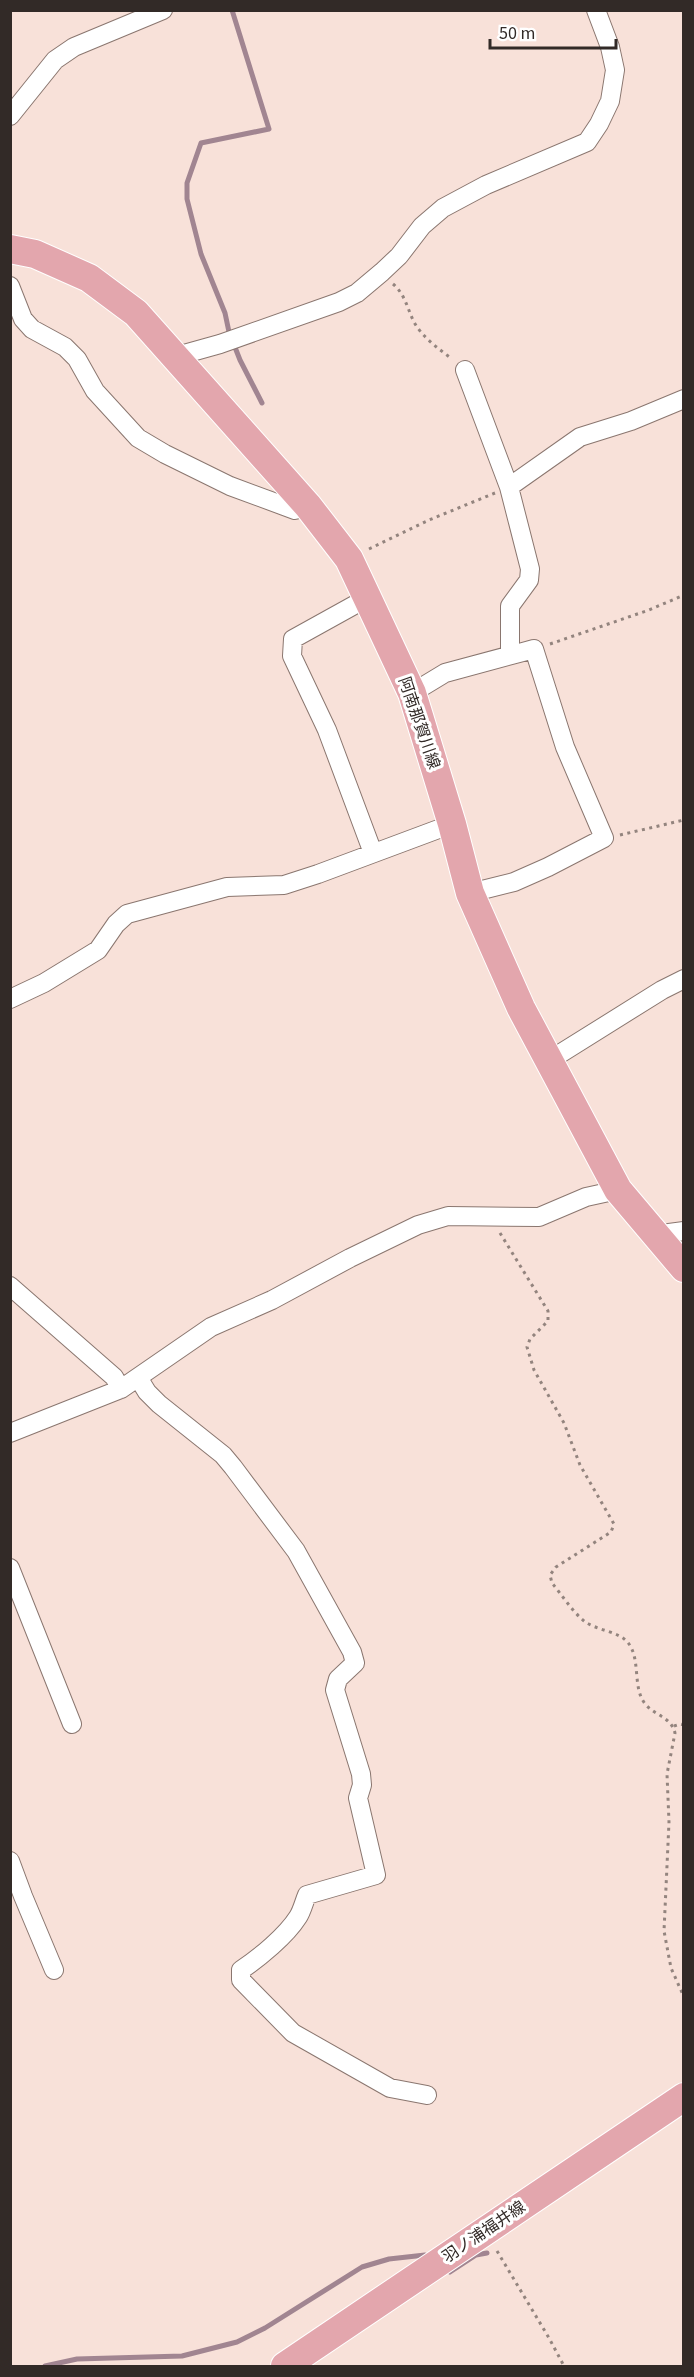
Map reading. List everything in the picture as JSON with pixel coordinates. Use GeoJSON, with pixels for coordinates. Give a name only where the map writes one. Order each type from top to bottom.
{"type":"FeatureCollection","features":[{"type":"Feature","properties":{"kind":"main road","name":"阿南那賀川線"},"geometry":{"type":"LineString","coordinates":[[10,249],[35,254],[89,278],[136,313],[177,356],[308,506],[349,558],[412,693],[452,824],[470,893],[521,1008],[618,1190],[672,1236],[684,1268]]}},
{"type":"Feature","properties":{"kind":"main road","name":"羽ノ浦福井線"},"geometry":{"type":"LineString","coordinates":[[285,2367],[684,2097]]}},
{"type":"Feature","properties":{"kind":"street"},"geometry":{"type":"LineString","coordinates":[[10,116],[55,60],[74,47],[163,10]]}},
{"type":"Feature","properties":{"kind":"street"},"geometry":{"type":"LineString","coordinates":[[177,356],[220,344],[339,302],[357,293],[399,256],[422,226],[442,208],[486,185],[586,142],[599,124],[610,101],[615,70],[610,47],[596,10]]}},
{"type":"Feature","properties":{"kind":"street"},"geometry":{"type":"LineString","coordinates":[[10,286],[23,319],[32,329],[65,347],[77,359],[94,391],[138,438],[230,486],[295,510],[308,506]]}},
{"type":"Feature","properties":{"kind":"street"},"geometry":{"type":"LineString","coordinates":[[465,370],[508,487],[530,569],[529,580],[510,606],[510,655]]}},
{"type":"Feature","properties":{"kind":"street"},"geometry":{"type":"LineString","coordinates":[[508,487],[580,437],[631,421],[684,399]]}},
{"type":"Feature","properties":{"kind":"street"},"geometry":{"type":"LineString","coordinates":[[367,598],[293,639],[292,656],[327,730],[373,853]]}},
{"type":"Feature","properties":{"kind":"street"},"geometry":{"type":"LineString","coordinates":[[412,693],[445,674],[534,649],[565,747],[604,838],[514,882],[470,893]]}},
{"type":"Feature","properties":{"kind":"street"},"geometry":{"type":"LineString","coordinates":[[10,999],[44,983],[98,950],[116,924],[127,914],[227,887],[284,885],[452,824]]}},
{"type":"Feature","properties":{"kind":"street"},"geometry":{"type":"LineString","coordinates":[[549,1060],[684,979]]}},
{"type":"Feature","properties":{"kind":"street"},"geometry":{"type":"LineString","coordinates":[[10,1433],[121,1389],[139,1379],[211,1327],[272,1300],[418,1225],[448,1216],[539,1216],[586,1197],[618,1190]]}},
{"type":"Feature","properties":{"kind":"street"},"geometry":{"type":"LineString","coordinates":[[10,1286],[114,1377],[121,1389]]}},
{"type":"Feature","properties":{"kind":"street"},"geometry":{"type":"LineString","coordinates":[[139,1379],[147,1392],[159,1404],[223,1455],[276,1523],[306,1568],[352,1652],[355,1663],[338,1679],[335,1690],[362,1774],[362,1785],[358,1798],[376,1875],[307,1895],[292,1924],[256,1960],[241,1970],[241,1980],[293,2033],[390,2088],[427,2095]]}},
{"type":"Feature","properties":{"kind":"street"},"geometry":{"type":"LineString","coordinates":[[10,1568],[72,1724]]}},
{"type":"Feature","properties":{"kind":"street"},"geometry":{"type":"LineString","coordinates":[[10,1861],[22,1896],[54,1970]]}},
{"type":"Feature","properties":{"kind":"path"},"geometry":{"type":"LineString","coordinates":[[382,272],[400,290],[415,324],[431,342],[465,370]]}},
{"type":"Feature","properties":{"kind":"path"},"geometry":{"type":"LineString","coordinates":[[349,558],[429,520],[508,487]]}},
{"type":"Feature","properties":{"kind":"path"},"geometry":{"type":"LineString","coordinates":[[534,649],[649,610],[684,595]]}},
{"type":"Feature","properties":{"kind":"path"},"geometry":{"type":"LineString","coordinates":[[604,838],[684,820]]}},
{"type":"Feature","properties":{"kind":"path"},"geometry":{"type":"LineString","coordinates":[[493,1217],[495,1226],[548,1311],[548,1321],[530,1339],[527,1347],[534,1370],[564,1423],[580,1465],[614,1524],[611,1532],[556,1567],[550,1575],[552,1583],[583,1621],[628,1642],[646,1705],[667,1719],[675,1733],[667,1774],[669,1822],[664,1930],[666,1951],[671,1968],[684,1997]]}},
{"type":"Feature","properties":{"kind":"path"},"geometry":{"type":"LineString","coordinates":[[673,1727],[684,1725]]}},
{"type":"Feature","properties":{"kind":"path"},"geometry":{"type":"LineString","coordinates":[[483,2232],[505,2262],[564,2367]]}},
{"type":"Feature","properties":{"kind":"waterway"},"geometry":{"type":"LineString","coordinates":[[232,10],[269,129],[201,143],[187,183],[187,199],[201,254],[225,313],[229,332],[240,360],[262,403]]}},
{"type":"Feature","properties":{"kind":"waterway"},"geometry":{"type":"LineString","coordinates":[[450,2272],[476,2255],[487,2253]]}},
{"type":"Feature","properties":{"kind":"waterway"},"geometry":{"type":"LineString","coordinates":[[45,2366],[77,2359],[182,2356],[237,2342],[265,2328],[362,2267],[389,2259],[425,2255]]}}]}
